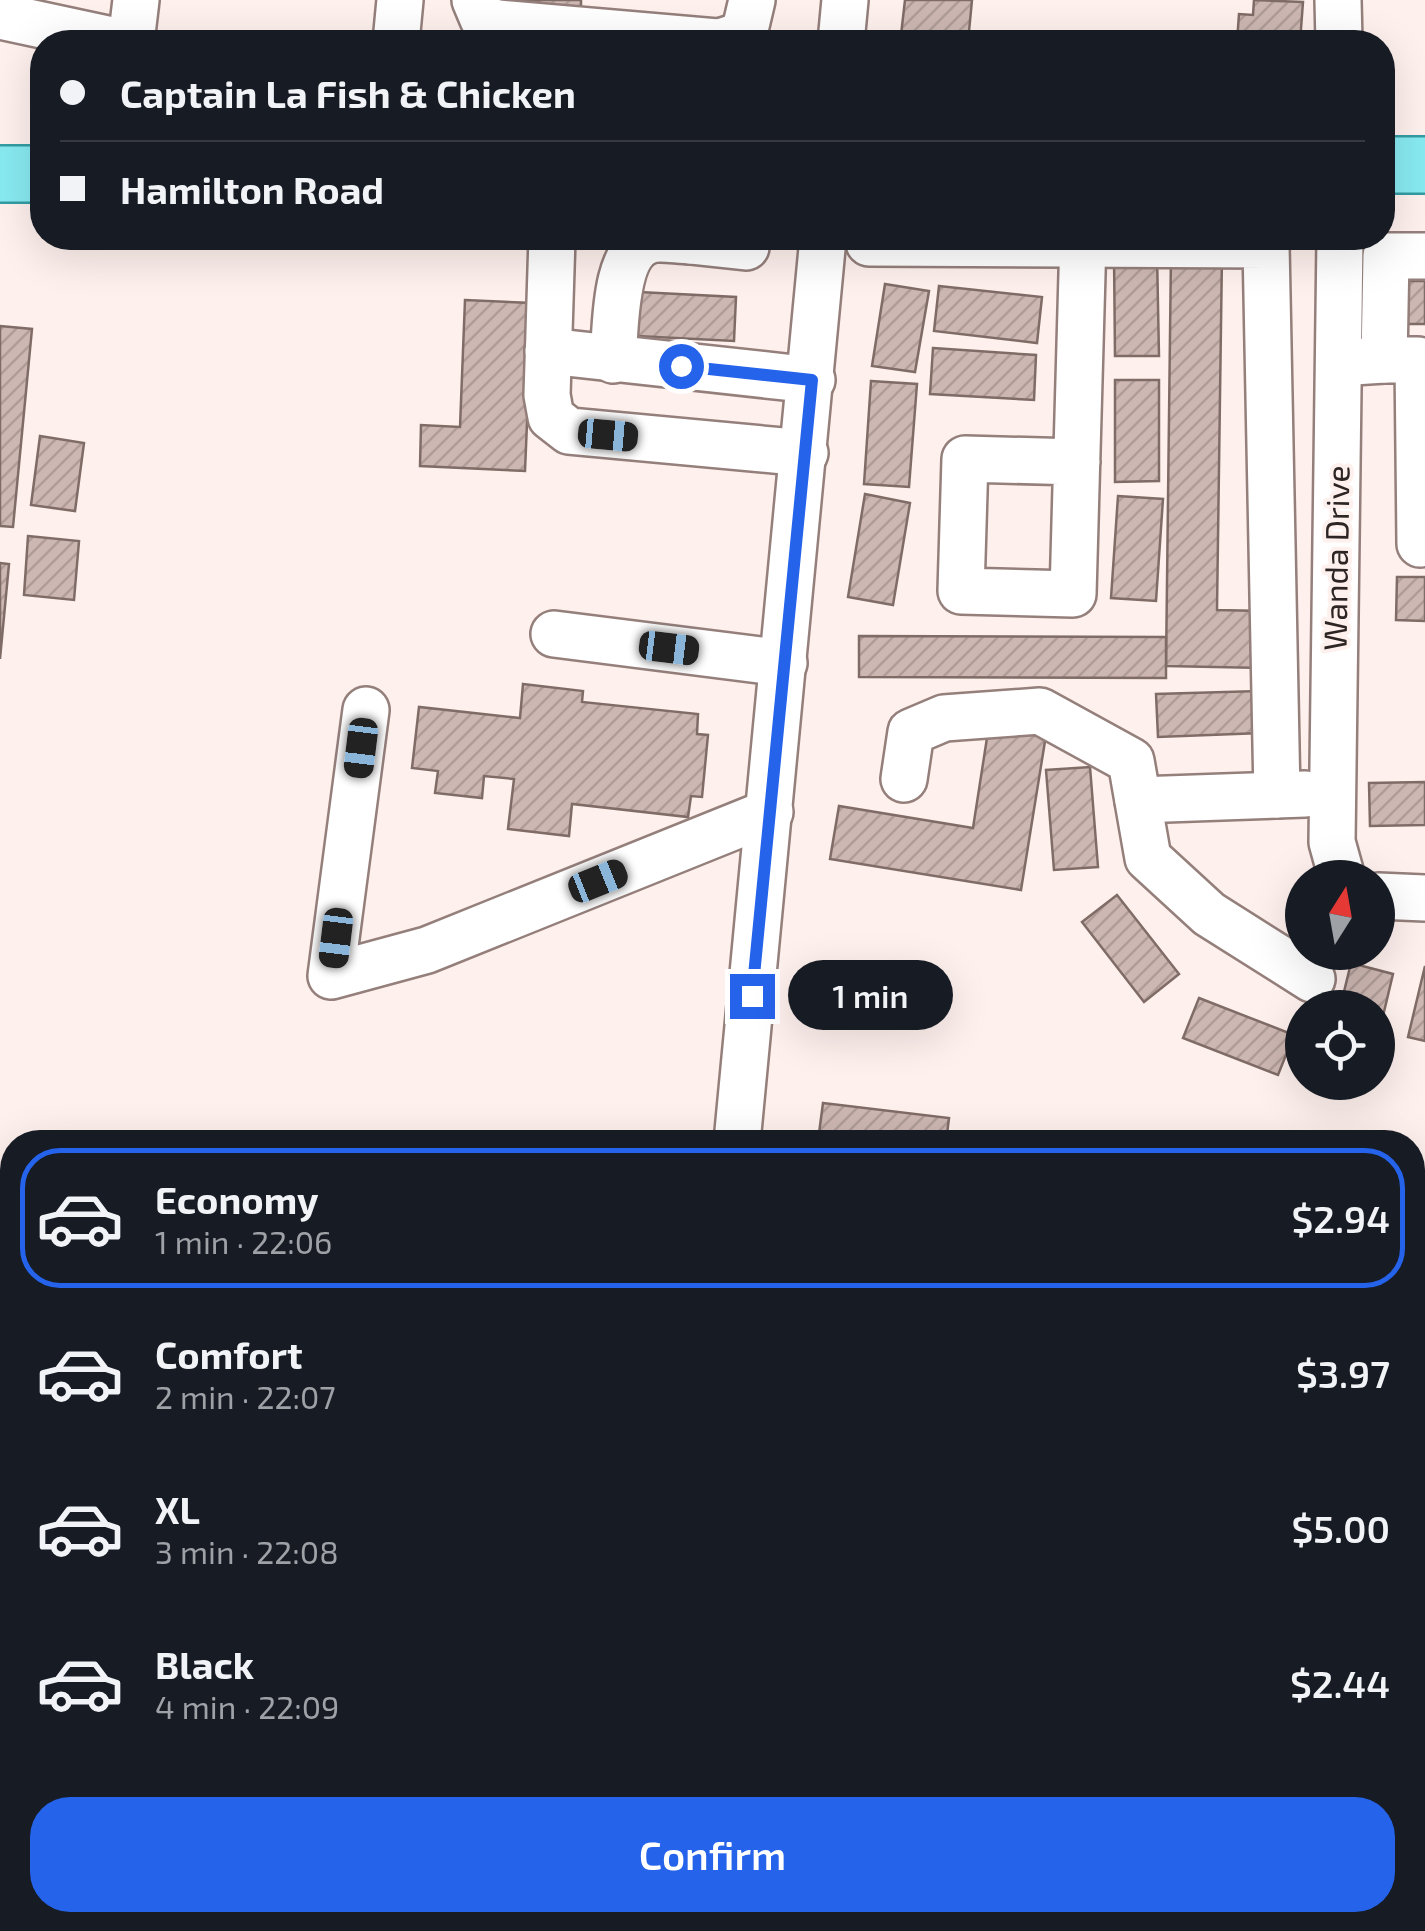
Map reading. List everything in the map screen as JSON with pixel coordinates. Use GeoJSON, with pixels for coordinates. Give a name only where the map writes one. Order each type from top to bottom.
{"type":"FeatureCollection","features":[{"type":"Feature","properties":{"kind":"main road"},"geometry":{"type":"LineString","coordinates":[[1395,165],[1425,164]]}},
{"type":"Feature","properties":{"kind":"main road"},"geometry":{"type":"LineString","coordinates":[[0,174],[30,174]]}},
{"type":"Feature","properties":{"kind":"street"},"geometry":{"type":"LineString","coordinates":[[133,30],[136,0]]}},
{"type":"Feature","properties":{"kind":"street"},"geometry":{"type":"LineString","coordinates":[[397,30],[400,0]]}},
{"type":"Feature","properties":{"kind":"street"},"geometry":{"type":"LineString","coordinates":[[475,0],[484,19],[498,24],[571,30]]}},
{"type":"Feature","properties":{"kind":"street"},"geometry":{"type":"LineString","coordinates":[[745,30],[752,0]]}},
{"type":"Feature","properties":{"kind":"street"},"geometry":{"type":"LineString","coordinates":[[841,30],[845,0]]}},
{"type":"Feature","properties":{"kind":"street"},"geometry":{"type":"LineString","coordinates":[[1338,0],[1339,30]]}},
{"type":"Feature","properties":{"kind":"street"},"geometry":{"type":"LineString","coordinates":[[0,16],[65,30]]}},
{"type":"Feature","properties":{"kind":"street"},"geometry":{"type":"LineString","coordinates":[[552,250],[547,395],[552,417],[569,431],[805,453]]}},
{"type":"Feature","properties":{"kind":"street"},"geometry":{"type":"LineString","coordinates":[[612,360],[624,265],[632,250]]}},
{"type":"Feature","properties":{"kind":"street"},"geometry":{"type":"LineString","coordinates":[[738,1130],[822,250]]}},
{"type":"Feature","properties":{"kind":"street"},"geometry":{"type":"LineString","coordinates":[[1076,462],[1083,250]]}},
{"type":"Feature","properties":{"kind":"street"},"geometry":{"type":"LineString","coordinates":[[1266,250],[1277,795]]}},
{"type":"Feature","properties":{"kind":"street","name":"Wanda Drive"},"geometry":{"type":"LineString","coordinates":[[1337,860],[1332,842],[1332,793],[1362,361],[1342,250]]}},
{"type":"Feature","properties":{"kind":"street"},"geometry":{"type":"LineString","coordinates":[[1420,544],[1418,360],[1362,361],[1386,256],[1425,256]]}},
{"type":"Feature","properties":{"kind":"street"},"geometry":{"type":"LineString","coordinates":[[548,351],[812,380]]}},
{"type":"Feature","properties":{"kind":"street"},"geometry":{"type":"LineString","coordinates":[[554,634],[784,663]]}},
{"type":"Feature","properties":{"kind":"street"},"geometry":{"type":"LineString","coordinates":[[366,710],[331,976],[427,950],[770,812]]}},
{"type":"Feature","properties":{"kind":"street"},"geometry":{"type":"LineString","coordinates":[[904,779],[910,732],[944,718],[1040,712],[1131,761],[1148,858],[1209,914],[1312,978]]}},
{"type":"Feature","properties":{"kind":"street"},"geometry":{"type":"LineString","coordinates":[[1138,800],[1332,793]]}},
{"type":"Feature","properties":{"kind":"street"},"geometry":{"type":"LineString","coordinates":[[1395,897],[1425,898]]}},
{"type":"Feature","properties":{"kind":"building"},"geometry":{"type":"Polygon","coordinates":[[[521,0],[581,0],[581,9],[521,0]]]}},
{"type":"Feature","properties":{"kind":"building"},"geometry":{"type":"Polygon","coordinates":[[[905,0],[972,0],[969,30],[902,30],[905,0]]]}},
{"type":"Feature","properties":{"kind":"building"},"geometry":{"type":"Polygon","coordinates":[[[1254,0],[1303,2],[1301,30],[1238,30],[1239,14],[1253,15],[1254,0]]]}},
{"type":"Feature","properties":{"kind":"building"},"geometry":{"type":"Polygon","coordinates":[[[1171,253],[1222,254],[1217,610],[1264,611],[1263,668],[1166,666],[1171,253]]]}},
{"type":"Feature","properties":{"kind":"building"},"geometry":{"type":"Polygon","coordinates":[[[1157,254],[1159,356],[1115,356],[1114,255],[1157,254]]]}},
{"type":"Feature","properties":{"kind":"building"},"geometry":{"type":"Polygon","coordinates":[[[1398,281],[1425,281],[1425,324],[1398,324],[1398,281]]]}},
{"type":"Feature","properties":{"kind":"building"},"geometry":{"type":"Polygon","coordinates":[[[885,284],[929,291],[915,372],[872,366],[885,284]]]}},
{"type":"Feature","properties":{"kind":"building"},"geometry":{"type":"Polygon","coordinates":[[[939,286],[1042,297],[1037,343],[934,331],[939,286]]]}},
{"type":"Feature","properties":{"kind":"building"},"geometry":{"type":"Polygon","coordinates":[[[639,292],[736,297],[734,341],[637,336],[639,292]]]}},
{"type":"Feature","properties":{"kind":"building"},"geometry":{"type":"Polygon","coordinates":[[[465,300],[532,303],[525,471],[420,466],[421,425],[460,427],[465,300]]]}},
{"type":"Feature","properties":{"kind":"building"},"geometry":{"type":"Polygon","coordinates":[[[0,326],[32,329],[13,527],[0,526],[0,326]]]}},
{"type":"Feature","properties":{"kind":"building"},"geometry":{"type":"Polygon","coordinates":[[[933,348],[1036,355],[1034,400],[930,394],[933,348]]]}},
{"type":"Feature","properties":{"kind":"building"},"geometry":{"type":"Polygon","coordinates":[[[1115,380],[1159,380],[1159,481],[1115,482],[1115,380]]]}},
{"type":"Feature","properties":{"kind":"building"},"geometry":{"type":"Polygon","coordinates":[[[871,381],[917,384],[909,487],[864,484],[871,381]]]}},
{"type":"Feature","properties":{"kind":"building"},"geometry":{"type":"Polygon","coordinates":[[[40,436],[84,443],[75,511],[31,505],[40,436]]]}},
{"type":"Feature","properties":{"kind":"building"},"geometry":{"type":"Polygon","coordinates":[[[865,494],[910,503],[893,605],[848,597],[865,494]]]}},
{"type":"Feature","properties":{"kind":"building"},"geometry":{"type":"Polygon","coordinates":[[[1118,496],[1163,499],[1156,601],[1111,598],[1118,496]]]}},
{"type":"Feature","properties":{"kind":"building"},"geometry":{"type":"Polygon","coordinates":[[[28,536],[79,541],[74,600],[24,595],[28,536]]]}},
{"type":"Feature","properties":{"kind":"building"},"geometry":{"type":"Polygon","coordinates":[[[0,563],[9,564],[0,659],[0,563]]]}},
{"type":"Feature","properties":{"kind":"building"},"geometry":{"type":"Polygon","coordinates":[[[1397,577],[1425,577],[1425,621],[1396,620],[1397,577]]]}},
{"type":"Feature","properties":{"kind":"building"},"geometry":{"type":"Polygon","coordinates":[[[859,636],[1166,637],[1166,678],[859,677],[859,636]]]}},
{"type":"Feature","properties":{"kind":"building"},"geometry":{"type":"Polygon","coordinates":[[[523,684],[583,691],[582,702],[698,714],[697,734],[708,735],[702,797],[691,796],[688,817],[572,804],[569,836],[508,829],[514,779],[484,776],[482,798],[435,793],[438,771],[412,768],[419,707],[520,718],[523,684]]]}},
{"type":"Feature","properties":{"kind":"building"},"geometry":{"type":"Polygon","coordinates":[[[1259,691],[1261,733],[1158,737],[1156,694],[1259,691]]]}},
{"type":"Feature","properties":{"kind":"building"},"geometry":{"type":"Polygon","coordinates":[[[989,725],[1046,735],[1021,890],[830,859],[839,806],[973,828],[989,725]]]}},
{"type":"Feature","properties":{"kind":"building"},"geometry":{"type":"Polygon","coordinates":[[[1090,767],[1098,867],[1054,870],[1046,770],[1090,767]]]}},
{"type":"Feature","properties":{"kind":"building"},"geometry":{"type":"Polygon","coordinates":[[[1425,782],[1425,825],[1370,826],[1369,783],[1425,782]]]}},
{"type":"Feature","properties":{"kind":"building"},"geometry":{"type":"Polygon","coordinates":[[[1117,895],[1179,974],[1144,1002],[1082,922],[1117,895]]]}},
{"type":"Feature","properties":{"kind":"building"},"geometry":{"type":"Polygon","coordinates":[[[1425,966],[1425,1041],[1408,1037],[1425,966]]]}},
{"type":"Feature","properties":{"kind":"building"},"geometry":{"type":"Polygon","coordinates":[[[1349,970],[1393,974],[1389,990],[1344,990],[1349,970]]]}},
{"type":"Feature","properties":{"kind":"building"},"geometry":{"type":"Polygon","coordinates":[[[1199,998],[1285,1031],[1285,1058],[1278,1075],[1183,1038],[1199,998]]]}},
{"type":"Feature","properties":{"kind":"building"},"geometry":{"type":"Polygon","coordinates":[[[823,1103],[949,1118],[948,1130],[819,1130],[823,1103]]]}},
{"type":"Feature","properties":{"kind":"route"},"geometry":{"type":"LineString","coordinates":[[681,366],[812,380],[752,996]]}}]}
